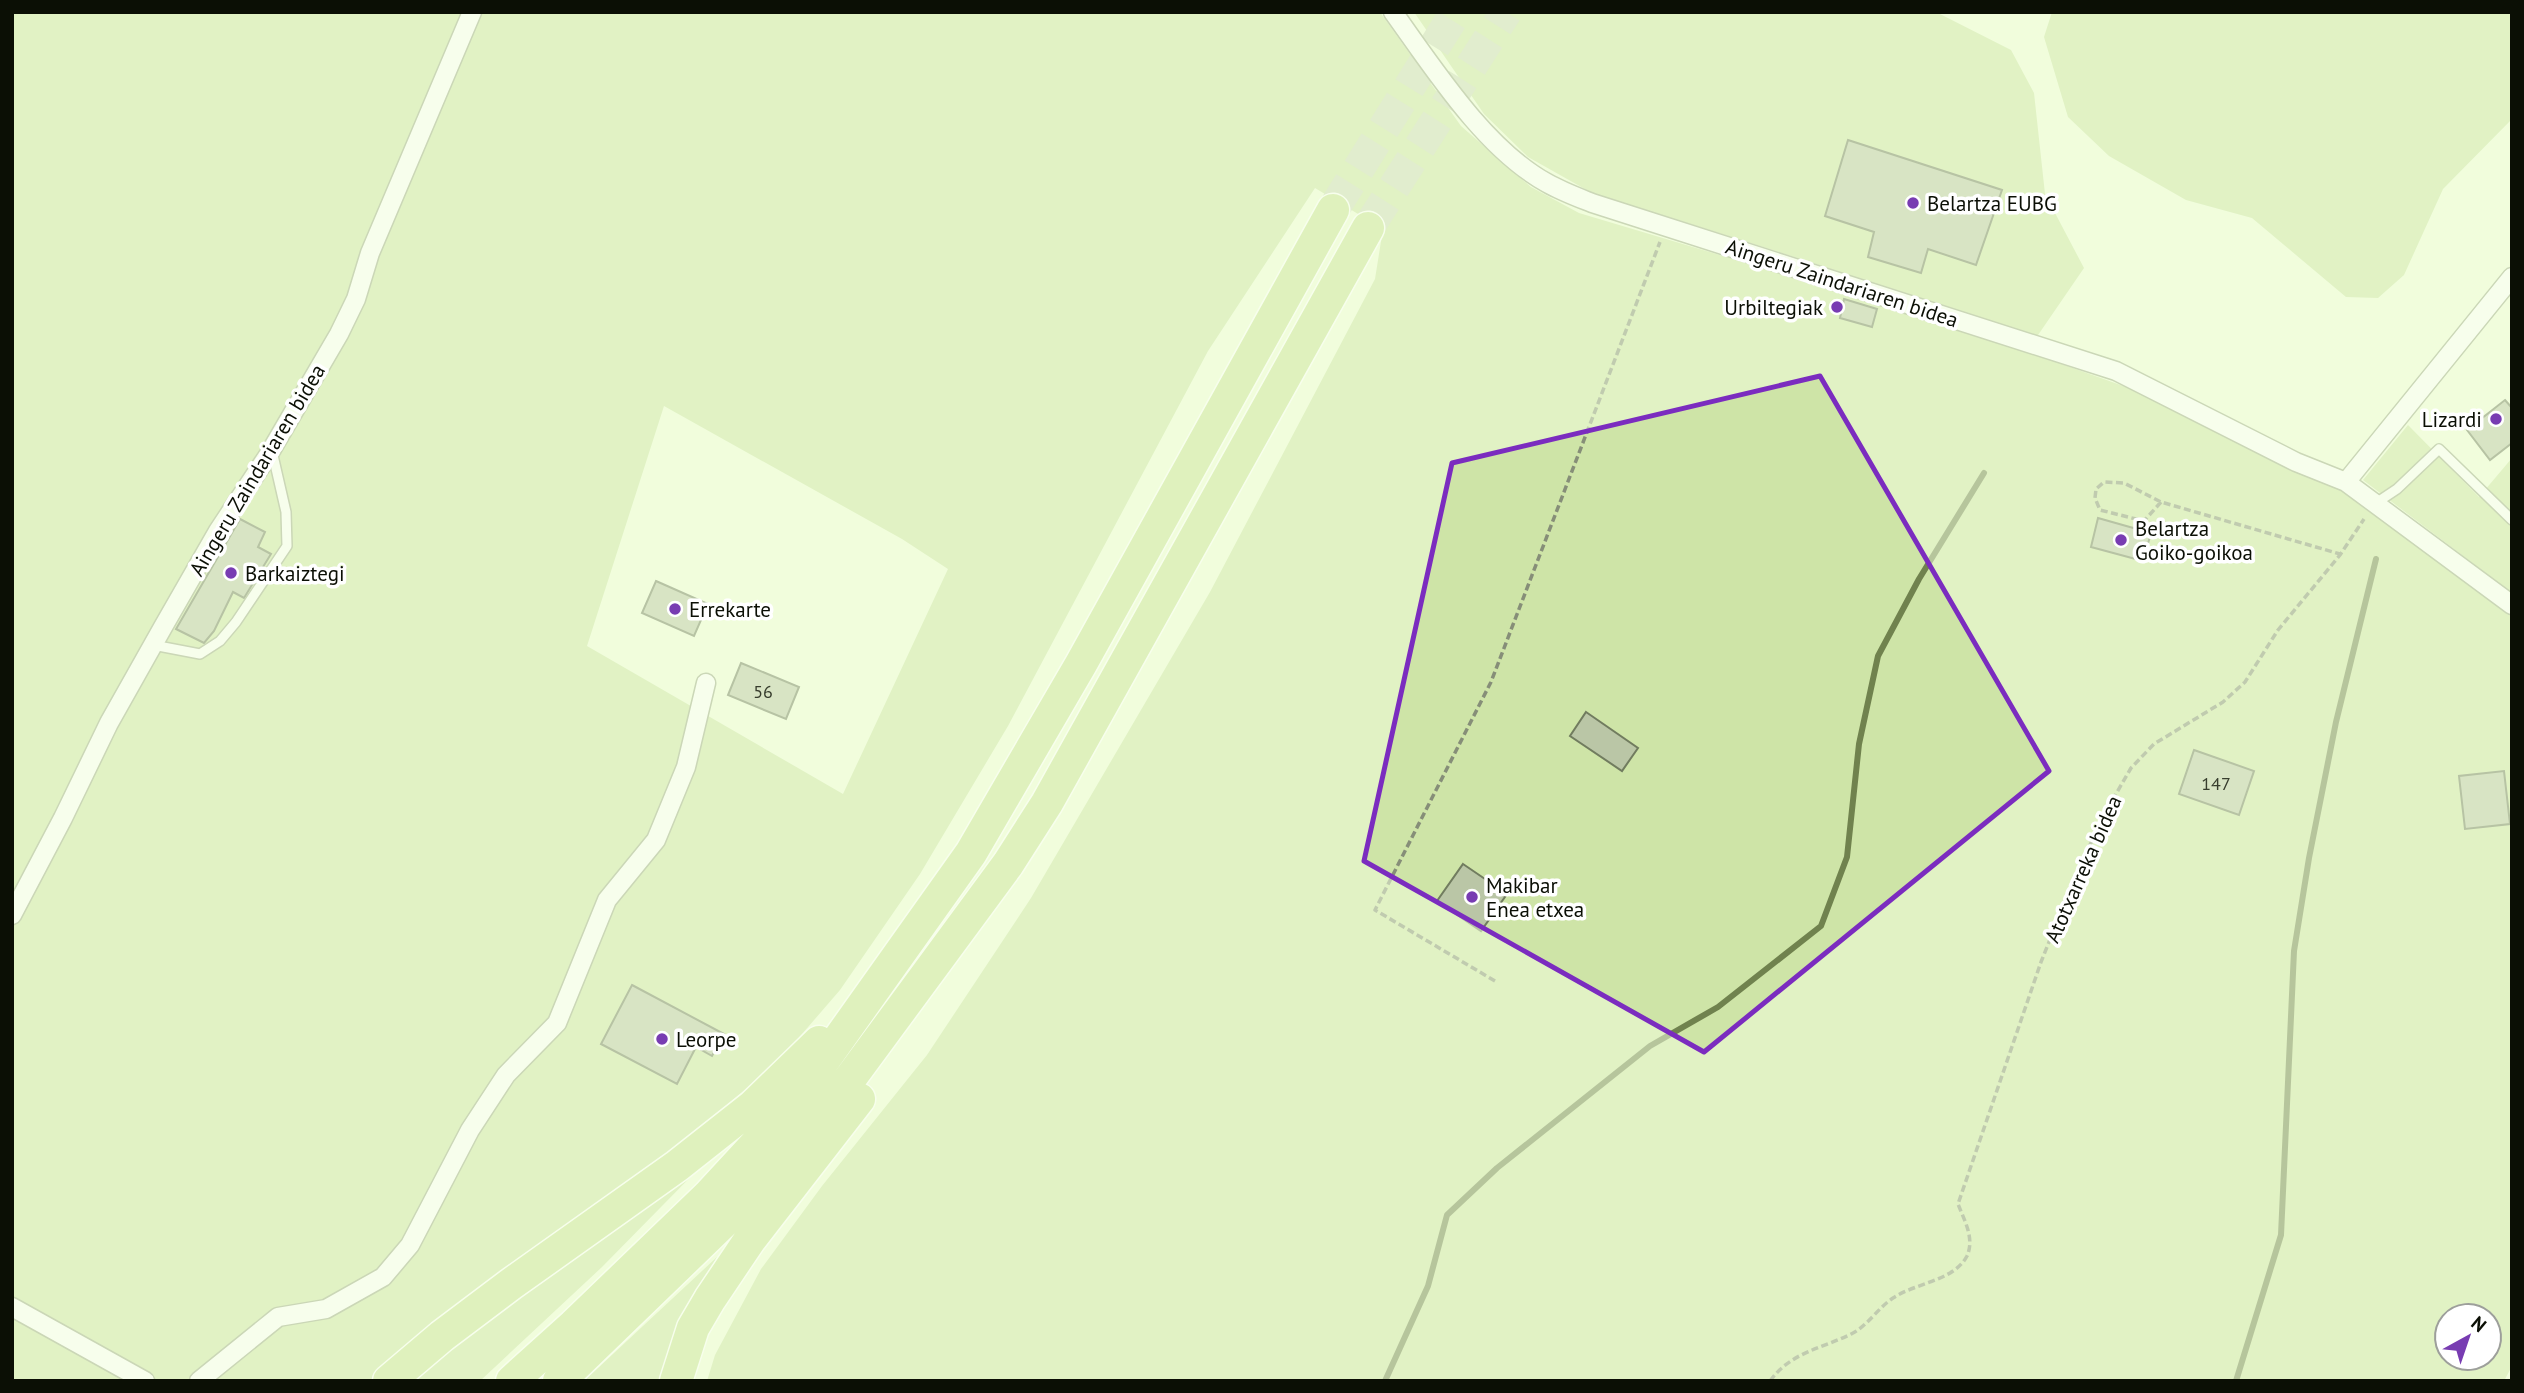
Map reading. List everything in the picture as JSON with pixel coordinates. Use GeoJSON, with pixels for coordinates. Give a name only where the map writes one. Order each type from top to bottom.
{"type":"FeatureCollection","features":[{"type":"Feature","properties":{"kind":"highway"},"geometry":{"type":"LineString","coordinates":[[512,1381],[574,1325],[748,1153],[804,1088],[971,853],[1081,664],[1333,210]]}},
{"type":"Feature","properties":{"kind":"highway"},"geometry":{"type":"LineString","coordinates":[[559,1381],[738,1207],[832,1100],[865,1060],[1008,864],[1047,803],[1368,228]]}},
{"type":"Feature","properties":{"kind":"highway"},"geometry":{"type":"LineString","coordinates":[[676,1381],[693,1328],[709,1300],[749,1241],[949,976],[1008,864]]}},
{"type":"Feature","properties":{"kind":"highway"},"geometry":{"type":"LineString","coordinates":[[389,1381],[442,1336],[677,1166],[753,1105],[873,990]]}},
{"type":"Feature","properties":{"kind":"street","name":"Aingeru Zaindariaren bidea"},"geometry":{"type":"LineString","coordinates":[[12,915],[64,818],[109,723],[218,531],[271,449],[345,323],[356,299],[375,240],[472,12]]}},
{"type":"Feature","properties":{"kind":"street","name":"Aingeru Zaindariaren bidea"},"geometry":{"type":"LineString","coordinates":[[1393,12],[1461,103],[1512,157],[1546,183],[1592,203],[2116,371],[2296,462],[2346,482],[2376,503]]}},
{"type":"Feature","properties":{"kind":"street"},"geometry":{"type":"LineString","coordinates":[[2346,482],[2512,277]]}},
{"type":"Feature","properties":{"kind":"street"},"geometry":{"type":"LineString","coordinates":[[2376,503],[2512,605]]}},
{"type":"Feature","properties":{"kind":"street"},"geometry":{"type":"LineString","coordinates":[[199,1381],[278,1317],[326,1309],[383,1277],[410,1245],[470,1130],[506,1075],[557,1023],[607,900],[656,840],[686,767],[706,683]]}},
{"type":"Feature","properties":{"kind":"street"},"geometry":{"type":"LineString","coordinates":[[12,1307],[145,1381]]}},
{"type":"Feature","properties":{"kind":"lane"},"geometry":{"type":"LineString","coordinates":[[153,645],[200,654],[220,641],[236,622],[287,546],[286,512],[271,449]]}},
{"type":"Feature","properties":{"kind":"lane"},"geometry":{"type":"LineString","coordinates":[[2376,503],[2397,489],[2439,449],[2512,520]]}},
{"type":"Feature","properties":{"kind":"path"},"geometry":{"type":"LineString","coordinates":[[1495,981],[1376,910],[1491,682],[1665,227]]}},
{"type":"Feature","properties":{"kind":"path"},"geometry":{"type":"LineString","coordinates":[[2161,502],[2144,521],[2100,510],[2095,498],[2096,489],[2104,482],[2124,483],[2161,502],[2340,555]]}},
{"type":"Feature","properties":{"kind":"path","name":"Atotxarreka bidea"},"geometry":{"type":"LineString","coordinates":[[1770,1381],[1781,1366],[1815,1348],[1854,1333],[1893,1298],[1950,1273],[1966,1256],[1970,1236],[1958,1204],[2041,962],[2074,878],[2105,813],[2131,768],[2154,744],[2223,702],[2245,682],[2278,630],[2340,555],[2376,503]]}},
{"type":"Feature","properties":{"kind":"highlighted area"},"geometry":{"type":"Polygon","coordinates":[[[1820,376],[2049,771],[1704,1052],[1364,861],[1452,463],[1820,376]]]}},
{"type":"Feature","properties":{"kind":"green space"},"geometry":{"type":"Polygon","coordinates":[[[12,12],[1380,12],[1461,126],[1531,187],[1579,213],[1944,322],[2157,398],[2345,490],[2512,614],[2512,1366],[2504,1381],[707,1381],[715,1355],[761,1269],[822,1186],[927,1055],[1031,898],[1210,592],[1375,279],[1383,229],[1315,188],[1208,351],[1008,726],[920,874],[840,990],[777,1063],[710,1119],[720,1147],[602,1267],[480,1381],[12,1381],[12,12]],[[664,406],[587,646],[843,794],[948,569],[902,539],[664,406]]]}},
{"type":"Feature","properties":{"kind":"green space"},"geometry":{"type":"Polygon","coordinates":[[[1414,12],[1936,12],[2011,50],[2034,93],[2045,194],[2084,268],[2036,338],[1801,259],[1592,193],[1528,157],[1484,114],[1414,12]]]}},
{"type":"Feature","properties":{"kind":"green space"},"geometry":{"type":"Polygon","coordinates":[[[2052,12],[2512,12],[2512,119],[2443,189],[2404,275],[2378,298],[2346,297],[2252,218],[2186,200],[2109,156],[2068,117],[2044,37],[2052,12]]]}},
{"type":"Feature","properties":{"kind":"green space"},"geometry":{"type":"Polygon","coordinates":[[[2408,425],[2479,497],[2512,458],[2512,593],[2363,480],[2408,425]]]}},
{"type":"Feature","properties":{"kind":"green space"},"geometry":{"type":"Polygon","coordinates":[[[717,1257],[675,1336],[659,1381],[584,1381],[717,1257]]]}},
{"type":"Feature","properties":{"kind":"building","name":"Belartza EUBG"},"geometry":{"type":"Polygon","coordinates":[[[1848,140],[2002,190],[1976,265],[1928,249],[1921,273],[1868,257],[1874,232],[1825,216],[1848,140]]]}},
{"type":"Feature","properties":{"kind":"building"},"geometry":{"type":"Polygon","coordinates":[[[1844,299],[1877,309],[1872,327],[1840,318],[1844,299]]]}},
{"type":"Feature","properties":{"kind":"building","name":"Lizardi"},"geometry":{"type":"Polygon","coordinates":[[[2505,400],[2512,408],[2512,443],[2490,460],[2467,430],[2505,400]]]}},
{"type":"Feature","properties":{"kind":"building","name":"Belartza Goiko-goikoa"},"geometry":{"type":"Polygon","coordinates":[[[2098,518],[2151,533],[2143,561],[2091,547],[2098,518]]]}},
{"type":"Feature","properties":{"kind":"building","name":"Barkaiztegi"},"geometry":{"type":"Polygon","coordinates":[[[240,519],[265,532],[258,547],[271,554],[244,598],[233,592],[214,631],[204,643],[176,629],[240,519]]]}},
{"type":"Feature","properties":{"kind":"building","name":"Errekarte"},"geometry":{"type":"Polygon","coordinates":[[[656,581],[708,604],[694,636],[642,613],[656,581]]]}},
{"type":"Feature","properties":{"kind":"building"},"geometry":{"type":"Polygon","coordinates":[[[741,663],[799,687],[786,719],[728,695],[741,663]]]}},
{"type":"Feature","properties":{"kind":"building"},"geometry":{"type":"Polygon","coordinates":[[[1586,712],[1638,748],[1622,771],[1570,736],[1586,712]]]}},
{"type":"Feature","properties":{"kind":"building"},"geometry":{"type":"Polygon","coordinates":[[[2194,750],[2254,771],[2239,815],[2179,794],[2194,750]]]}},
{"type":"Feature","properties":{"kind":"building"},"geometry":{"type":"Polygon","coordinates":[[[2504,771],[2510,824],[2465,829],[2459,776],[2504,771]]]}},
{"type":"Feature","properties":{"kind":"building","name":"Makibar Enea etxea"},"geometry":{"type":"Polygon","coordinates":[[[1463,864],[1507,894],[1481,931],[1437,901],[1463,864]]]}},
{"type":"Feature","properties":{"kind":"building","name":"Leorpe"},"geometry":{"type":"Polygon","coordinates":[[[632,985],[724,1034],[712,1056],[696,1047],[677,1084],[601,1044],[632,985]]]}},
{"type":"Feature","properties":{"kind":"waterway"},"geometry":{"type":"LineString","coordinates":[[1385,1381],[1428,1286],[1447,1215],[1497,1168],[1650,1046],[1718,1007],[1821,926],[1847,857],[1859,744],[1878,656],[1919,579],[1984,473]]}},
{"type":"Feature","properties":{"kind":"waterway"},"geometry":{"type":"LineString","coordinates":[[2236,1381],[2281,1235],[2294,951],[2336,722],[2376,559]]}},
{"type":"Feature","properties":{"kind":"tunnel"},"geometry":{"type":"LineString","coordinates":[[1333,210],[1456,12]]}},
{"type":"Feature","properties":{"kind":"tunnel"},"geometry":{"type":"LineString","coordinates":[[1368,228],[1506,12]]}},
{"type":"Feature","properties":{"kind":"place","name":"Belartza EUBG"},"geometry":{"type":"Point","coordinates":[1913,203]}},
{"type":"Feature","properties":{"kind":"place","name":"Urbiltegiak"},"geometry":{"type":"Point","coordinates":[1837,307]}},
{"type":"Feature","properties":{"kind":"place","name":"Lizardi"},"geometry":{"type":"Point","coordinates":[2496,419]}},
{"type":"Feature","properties":{"kind":"place","name":"Belartza Goiko-goikoa"},"geometry":{"type":"Point","coordinates":[2121,540]}},
{"type":"Feature","properties":{"kind":"place","name":"Barkaiztegi"},"geometry":{"type":"Point","coordinates":[231,573]}},
{"type":"Feature","properties":{"kind":"place","name":"Errekarte"},"geometry":{"type":"Point","coordinates":[675,609]}},
{"type":"Feature","properties":{"kind":"place","name":"Makibar Enea etxea"},"geometry":{"type":"Point","coordinates":[1472,897]}},
{"type":"Feature","properties":{"kind":"place","name":"Leorpe"},"geometry":{"type":"Point","coordinates":[662,1039]}}]}
